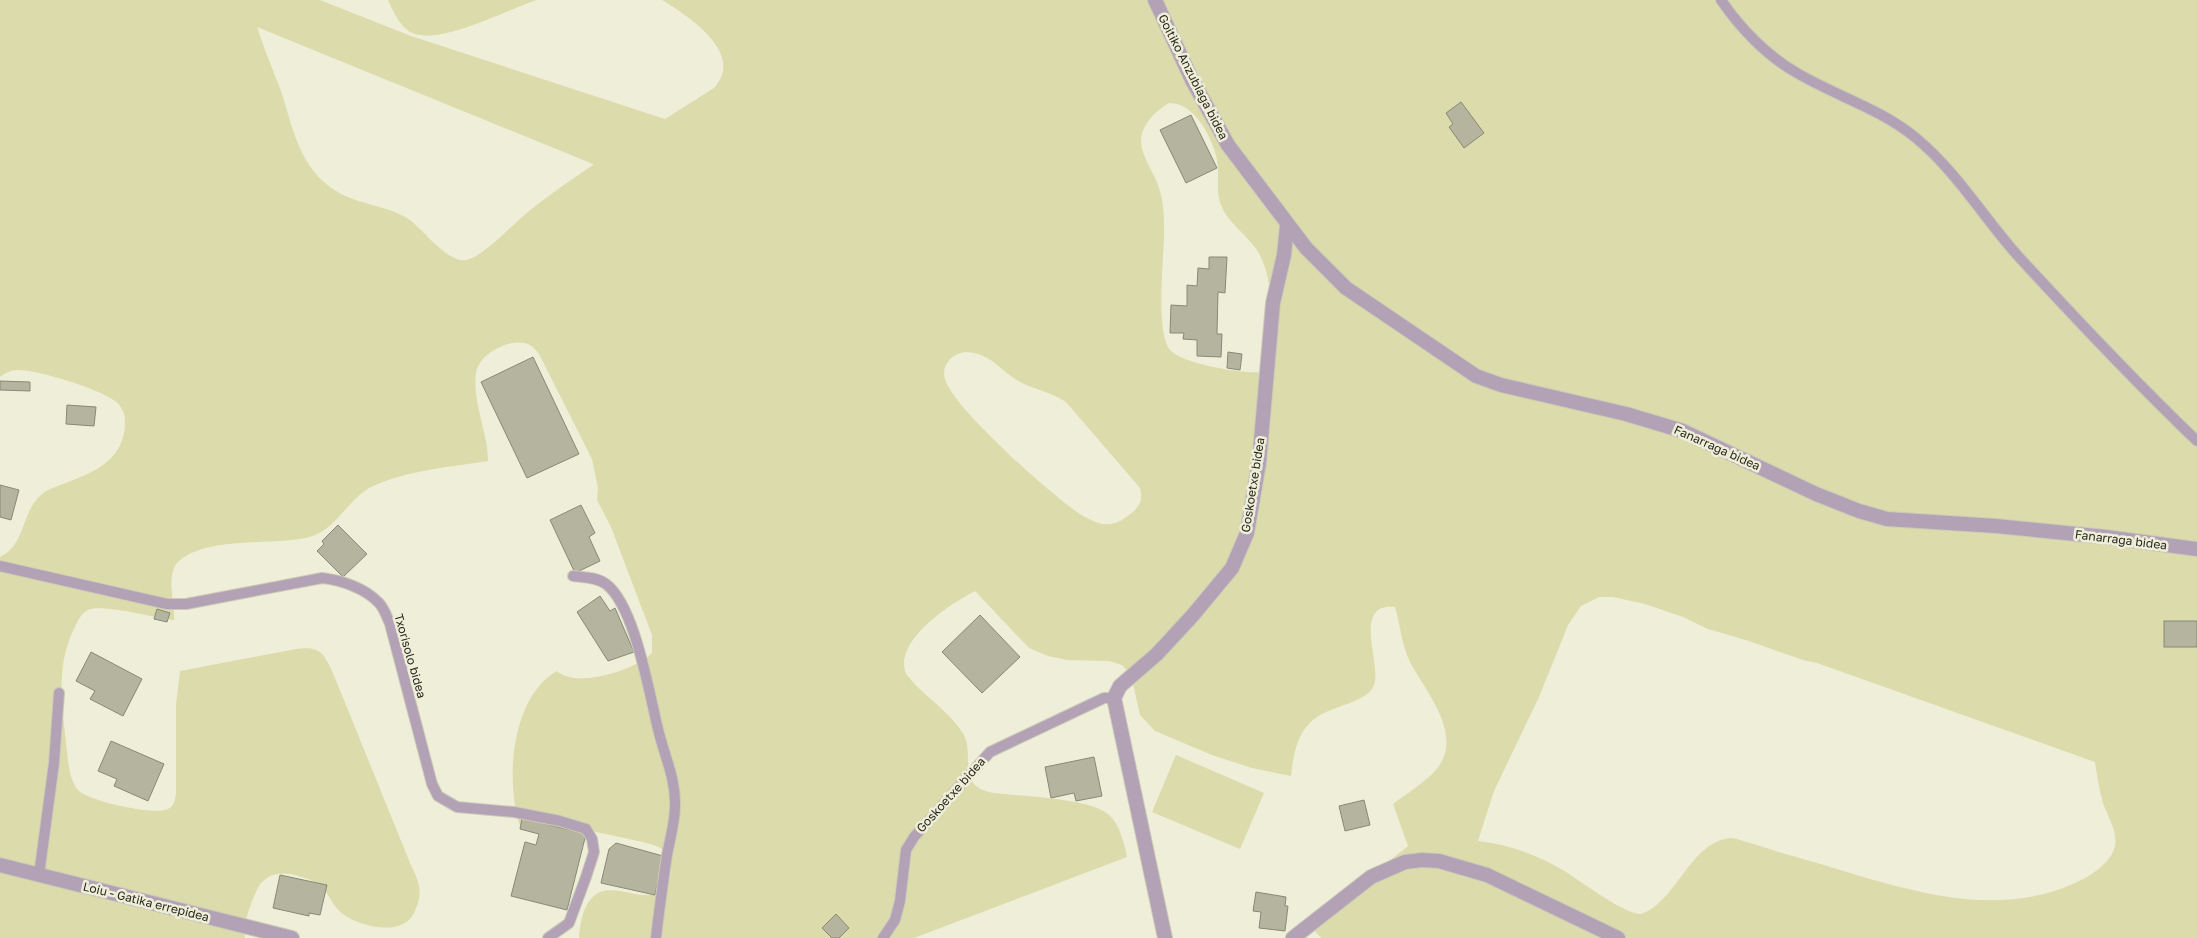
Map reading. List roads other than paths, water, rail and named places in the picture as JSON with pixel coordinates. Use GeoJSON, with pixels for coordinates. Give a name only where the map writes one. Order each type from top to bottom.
{"type":"FeatureCollection","features":[{"type":"Feature","properties":{"kind":"street","name":"Goitiko Anzubiaga bidea"},"geometry":{"type":"LineString","coordinates":[[1155,0],[1192,80],[1228,146],[1286,225]]}},
{"type":"Feature","properties":{"kind":"street","name":"Fanarraga bidea"},"geometry":{"type":"LineString","coordinates":[[1286,225],[1346,288],[1476,376],[1501,385],[1626,414],[1683,431],[1816,494],[1858,511],[1887,519],[1996,526],[2106,537],[2197,549]]}},
{"type":"Feature","properties":{"kind":"street","name":"Goskoetxe bidea"},"geometry":{"type":"LineString","coordinates":[[1114,698],[1120,686],[1157,654],[1232,568],[1247,533],[1259,463],[1273,303],[1284,255],[1286,225]]}},
{"type":"Feature","properties":{"kind":"street"},"geometry":{"type":"LineString","coordinates":[[1114,698],[1165,938]]}},
{"type":"Feature","properties":{"kind":"street"},"geometry":{"type":"LineString","coordinates":[[1292,938],[1371,877],[1406,862],[1422,860],[1446,862],[1487,875],[1618,938]]}},
{"type":"Feature","properties":{"kind":"street","name":"Loiu - Gatika errepidea"},"geometry":{"type":"LineString","coordinates":[[0,865],[292,938]]}},
{"type":"Feature","properties":{"kind":"lane"},"geometry":{"type":"LineString","coordinates":[[1721,0],[1734,18],[1768,52],[1796,73],[1880,114],[1917,138],[1944,166],[2017,254],[2155,400],[2197,441]]}},
{"type":"Feature","properties":{"kind":"lane","name":"Txorisolo bidea"},"geometry":{"type":"LineString","coordinates":[[0,566],[167,604],[186,604],[301,580],[322,578],[336,580],[361,590],[380,603],[390,624],[432,784],[438,796],[456,807],[514,812],[560,821],[586,829],[592,839],[594,852],[569,923],[548,938]]}},
{"type":"Feature","properties":{"kind":"lane"},"geometry":{"type":"LineString","coordinates":[[573,576],[591,578],[606,583],[621,603],[637,640],[658,731],[670,769],[675,792],[675,808],[660,898],[656,938]]}},
{"type":"Feature","properties":{"kind":"lane"},"geometry":{"type":"LineString","coordinates":[[39,875],[54,763],[59,694]]}},
{"type":"Feature","properties":{"kind":"lane","name":"Goskoetxe bidea"},"geometry":{"type":"LineString","coordinates":[[883,938],[895,920],[900,901],[906,850],[914,837],[990,752],[1104,698],[1114,698]]}}]}
